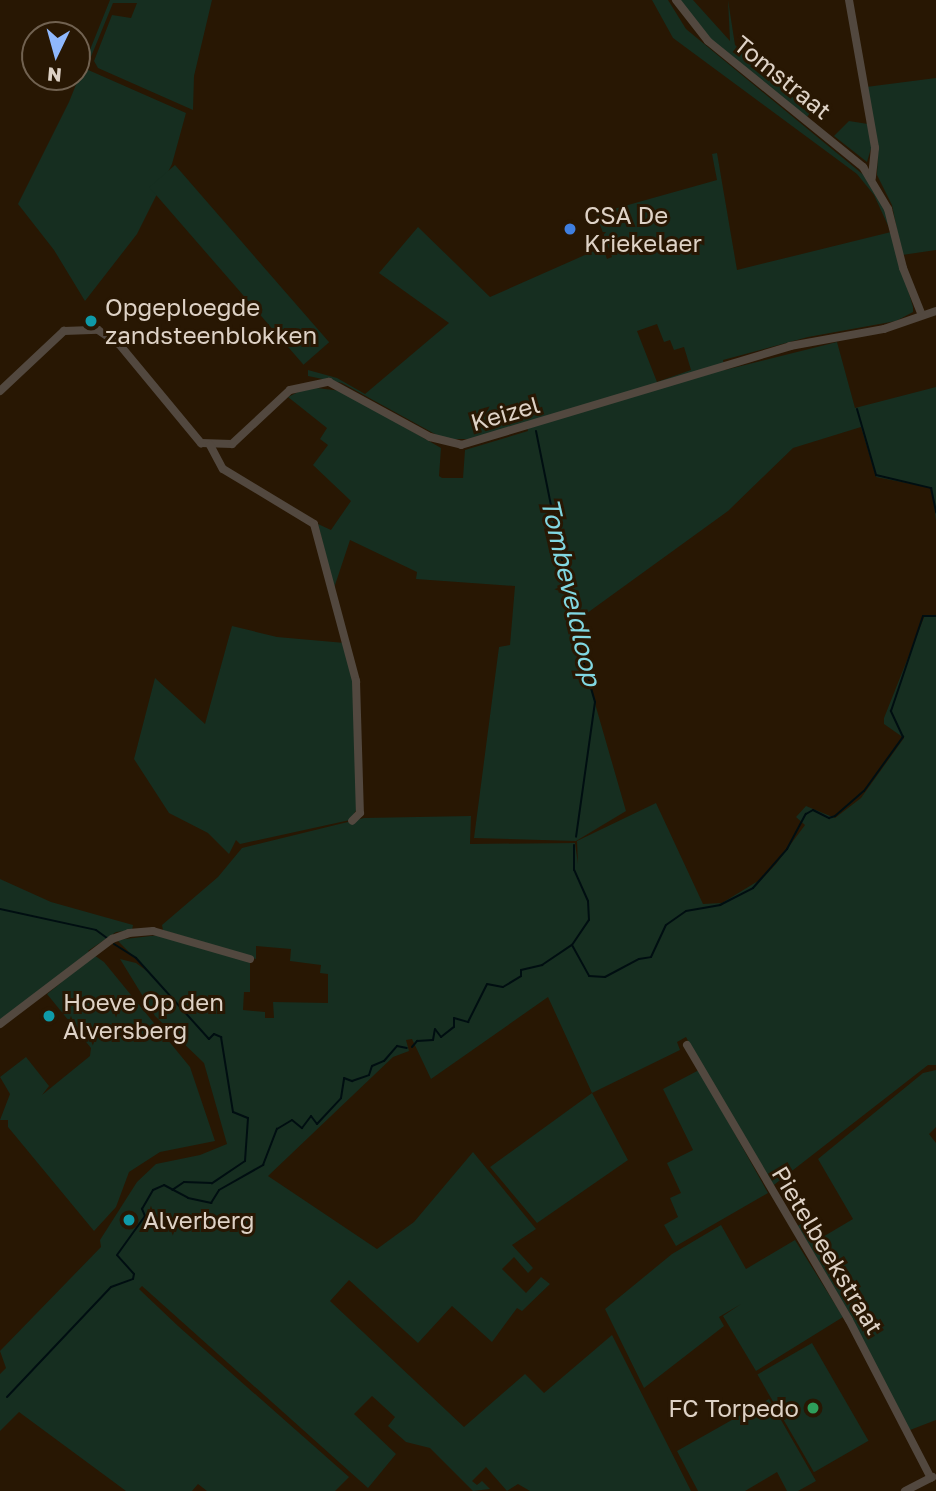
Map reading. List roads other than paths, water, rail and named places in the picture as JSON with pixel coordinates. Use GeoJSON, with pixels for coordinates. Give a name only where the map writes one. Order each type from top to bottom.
{"type":"FeatureCollection","features":[{"type":"Feature","properties":{"kind":"street","name":"Tomstraat"},"geometry":{"type":"LineString","coordinates":[[676,0],[699,33],[872,178],[888,209],[903,268],[921,313]]}},
{"type":"Feature","properties":{"kind":"street","name":"Tomstraat"},"geometry":{"type":"LineString","coordinates":[[849,0],[875,148],[872,178]]}},
{"type":"Feature","properties":{"kind":"street"},"geometry":{"type":"LineString","coordinates":[[921,313],[936,311]]}},
{"type":"Feature","properties":{"kind":"street","name":"Keizel"},"geometry":{"type":"LineString","coordinates":[[209,444],[227,445],[240,439],[290,390],[329,382],[430,437],[461,446],[474,444],[778,349],[897,326],[921,313]]}},
{"type":"Feature","properties":{"kind":"street"},"geometry":{"type":"LineString","coordinates":[[0,391],[64,331],[98,330],[119,344],[193,437],[209,444],[212,456],[223,469],[314,524],[356,681],[360,813],[352,821]]}},
{"type":"Feature","properties":{"kind":"street"},"geometry":{"type":"LineString","coordinates":[[0,1024],[112,939],[128,933],[153,931],[250,959]]}},
{"type":"Feature","properties":{"kind":"street","name":"Pietelbeekstraat"},"geometry":{"type":"LineString","coordinates":[[687,1045],[849,1320],[934,1477],[905,1491]]}},
{"type":"Feature","properties":{"kind":"waterway"},"geometry":{"type":"LineString","coordinates":[[857,409],[876,475],[931,488],[936,512]]}},
{"type":"Feature","properties":{"kind":"waterway","name":"Tombeveldloop"},"geometry":{"type":"LineString","coordinates":[[536,431],[580,650],[595,702],[576,837]]}},
{"type":"Feature","properties":{"kind":"waterway"},"geometry":{"type":"LineString","coordinates":[[412,1047],[417,1041],[433,1040],[435,1029],[441,1037],[454,1027],[454,1018],[468,1022],[487,984],[503,987],[521,976],[521,970],[542,965],[572,945],[589,976],[605,977],[639,959],[651,957],[666,925],[686,911],[720,905],[753,888],[787,849],[806,814],[813,810],[829,818],[835,816],[864,791],[903,737],[891,711],[923,616],[936,616]]}},
{"type":"Feature","properties":{"kind":"waterway","name":"Tombeveldloop"},"geometry":{"type":"LineString","coordinates":[[572,945],[589,920],[588,901],[574,870],[574,845]]}},
{"type":"Feature","properties":{"kind":"waterway"},"geometry":{"type":"LineString","coordinates":[[0,909],[96,930],[107,938]]}},
{"type":"Feature","properties":{"kind":"waterway"},"geometry":{"type":"LineString","coordinates":[[114,944],[136,958],[209,1039],[214,1034],[221,1037],[233,1112],[248,1118],[245,1161],[212,1183],[184,1182],[172,1190]]}},
{"type":"Feature","properties":{"kind":"waterway"},"geometry":{"type":"LineString","coordinates":[[7,1397],[111,1287],[133,1279],[134,1274],[117,1255],[145,1216],[142,1209],[153,1190],[164,1185],[188,1198],[211,1203],[219,1190],[263,1165],[277,1129],[292,1120],[302,1128],[311,1116],[317,1124],[341,1098],[344,1078],[352,1081],[369,1075],[372,1066],[384,1061],[397,1046],[407,1048]]}},
{"type":"Feature","properties":{"kind":"place","name":"CSA De Kriekelaer"},"geometry":{"type":"Point","coordinates":[570,229]}},
{"type":"Feature","properties":{"kind":"place","name":"Opgeploegde zandsteenblokken"},"geometry":{"type":"Point","coordinates":[91,321]}},
{"type":"Feature","properties":{"kind":"place","name":"Hoeve Op den Alversberg"},"geometry":{"type":"Point","coordinates":[49,1016]}},
{"type":"Feature","properties":{"kind":"place","name":"Alverberg"},"geometry":{"type":"Point","coordinates":[129,1220]}},
{"type":"Feature","properties":{"kind":"place","name":"FC Torpedo"},"geometry":{"type":"Point","coordinates":[813,1408]}}]}
